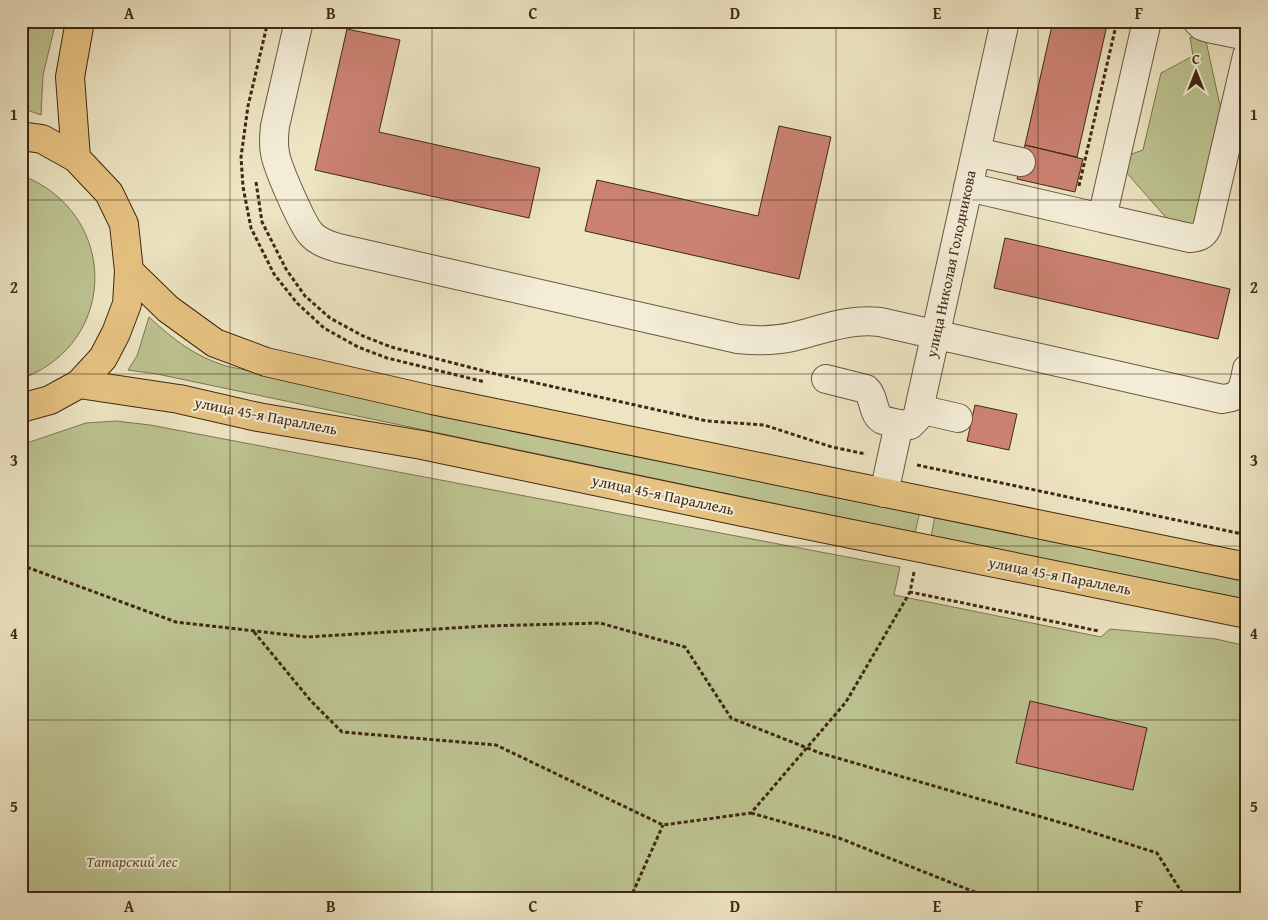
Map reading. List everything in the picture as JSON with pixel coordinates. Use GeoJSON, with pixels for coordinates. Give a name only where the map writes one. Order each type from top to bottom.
{"type":"FeatureCollection","features":[{"type":"Feature","properties":{"kind":"main road"},"geometry":{"type":"LineString","coordinates":[[76,158],[70,77],[80,21]]}},
{"type":"Feature","properties":{"kind":"main road"},"geometry":{"type":"LineString","coordinates":[[21,136],[42,139],[76,158],[109,193],[124,224],[129,271],[127,304],[104,358],[78,384],[50,400],[21,408]]}},
{"type":"Feature","properties":{"kind":"main road"},"geometry":{"type":"LineString","coordinates":[[129,271],[168,308],[215,343],[266,362],[432,400],[1246,566]]}},
{"type":"Feature","properties":{"kind":"main road","name":"улица 45-я Параллель"},"geometry":{"type":"LineString","coordinates":[[78,384],[179,399],[258,417],[422,445],[1247,614]]}},
{"type":"Feature","properties":{"kind":"street"},"geometry":{"type":"LineString","coordinates":[[299,21],[275,126],[275,155],[302,219],[311,234],[323,243],[738,339],[765,341],[791,338],[864,320],[936,334],[1222,399],[1238,395],[1243,386],[1247,370]]}},
{"type":"Feature","properties":{"kind":"street","name":"улица Николая Голодникова"},"geometry":{"type":"LineString","coordinates":[[884,493],[891,460],[909,417],[936,334],[1005,21]]}},
{"type":"Feature","properties":{"kind":"street"},"geometry":{"type":"LineString","coordinates":[[1102,218],[1147,21]]}},
{"type":"Feature","properties":{"kind":"street"},"geometry":{"type":"LineString","coordinates":[[1197,21],[1202,26],[1208,28],[1247,36]]}},
{"type":"Feature","properties":{"kind":"street"},"geometry":{"type":"LineString","coordinates":[[968,187],[1190,238],[1198,237],[1204,234],[1207,228],[1247,56]]}},
{"type":"Feature","properties":{"kind":"street"},"geometry":{"type":"LineString","coordinates":[[976,152],[1021,162]]}},
{"type":"Feature","properties":{"kind":"street"},"geometry":{"type":"LineString","coordinates":[[826,379],[866,389],[870,392],[878,416],[882,420],[909,417],[958,418]]}},
{"type":"Feature","properties":{"kind":"path"},"geometry":{"type":"LineString","coordinates":[[268,21],[248,106],[241,157],[243,187],[251,228],[274,274],[297,303],[324,328],[358,347],[387,358],[485,382]]}},
{"type":"Feature","properties":{"kind":"path"},"geometry":{"type":"LineString","coordinates":[[1074,211],[1117,21]]}},
{"type":"Feature","properties":{"kind":"path"},"geometry":{"type":"LineString","coordinates":[[256,176],[262,222],[286,269],[305,296],[330,318],[363,336],[391,347],[506,376],[707,421],[764,424],[832,447],[1247,535]]}},
{"type":"Feature","properties":{"kind":"path"},"geometry":{"type":"LineString","coordinates":[[21,565],[176,622],[307,637],[486,626],[600,623],[685,647],[731,718],[820,754],[1069,825],[1157,853],[1186,899]]}},
{"type":"Feature","properties":{"kind":"path"},"geometry":{"type":"LineString","coordinates":[[752,813],[846,702],[910,592]]}},
{"type":"Feature","properties":{"kind":"path"},"geometry":{"type":"LineString","coordinates":[[254,631],[311,701],[342,732],[496,745],[663,825],[752,813],[839,838],[992,899]]}},
{"type":"Feature","properties":{"kind":"path"},"geometry":{"type":"LineString","coordinates":[[630,899],[663,825]]}},
{"type":"Feature","properties":{"kind":"green space"},"geometry":{"type":"Polygon","coordinates":[[[31,21],[56,21],[43,75],[41,115],[21,108],[21,67],[31,21]]]}},
{"type":"Feature","properties":{"kind":"green space"},"geometry":{"type":"Polygon","coordinates":[[[1190,37],[1206,41],[1221,110],[1194,228],[1170,222],[1125,171],[1129,155],[1143,150],[1161,73],[1193,56],[1190,37]]]}},
{"type":"Feature","properties":{"kind":"green space"},"geometry":{"type":"Polygon","coordinates":[[[21,175],[53,193],[76,217],[90,246],[95,277],[90,308],[77,337],[53,361],[21,379],[21,175]]]}},
{"type":"Feature","properties":{"kind":"green space"},"geometry":{"type":"Polygon","coordinates":[[[149,317],[167,333],[194,352],[226,366],[920,511],[915,533],[157,374],[128,370],[137,356],[149,317]]]}},
{"type":"Feature","properties":{"kind":"green space","name":"Татарский лес"},"geometry":{"type":"Polygon","coordinates":[[[116,421],[150,425],[900,567],[894,595],[1101,637],[1110,629],[1216,639],[1247,646],[1247,899],[21,899],[21,445],[86,423],[116,421]]]}},
{"type":"Feature","properties":{"kind":"green space"},"geometry":{"type":"Polygon","coordinates":[[[935,515],[1247,582],[1247,604],[931,537],[935,515]]]}},
{"type":"Feature","properties":{"kind":"building"},"geometry":{"type":"Polygon","coordinates":[[[1053,21],[1108,21],[1077,157],[1025,145],[1053,21]]]}},
{"type":"Feature","properties":{"kind":"building"},"geometry":{"type":"Polygon","coordinates":[[[347,29],[400,40],[379,132],[540,168],[529,218],[315,170],[347,29]]]}},
{"type":"Feature","properties":{"kind":"building"},"geometry":{"type":"Polygon","coordinates":[[[779,126],[831,137],[799,279],[585,231],[597,180],[758,216],[779,126]]]}},
{"type":"Feature","properties":{"kind":"building"},"geometry":{"type":"Polygon","coordinates":[[[1025,145],[1083,159],[1075,192],[1017,179],[1025,145]]]}},
{"type":"Feature","properties":{"kind":"building"},"geometry":{"type":"Polygon","coordinates":[[[1005,238],[1230,289],[1218,339],[994,288],[1005,238]]]}},
{"type":"Feature","properties":{"kind":"building"},"geometry":{"type":"Polygon","coordinates":[[[975,405],[1017,414],[1009,450],[967,441],[975,405]]]}},
{"type":"Feature","properties":{"kind":"building"},"geometry":{"type":"Polygon","coordinates":[[[1030,701],[1147,728],[1133,790],[1016,763],[1030,701]]]}}]}
